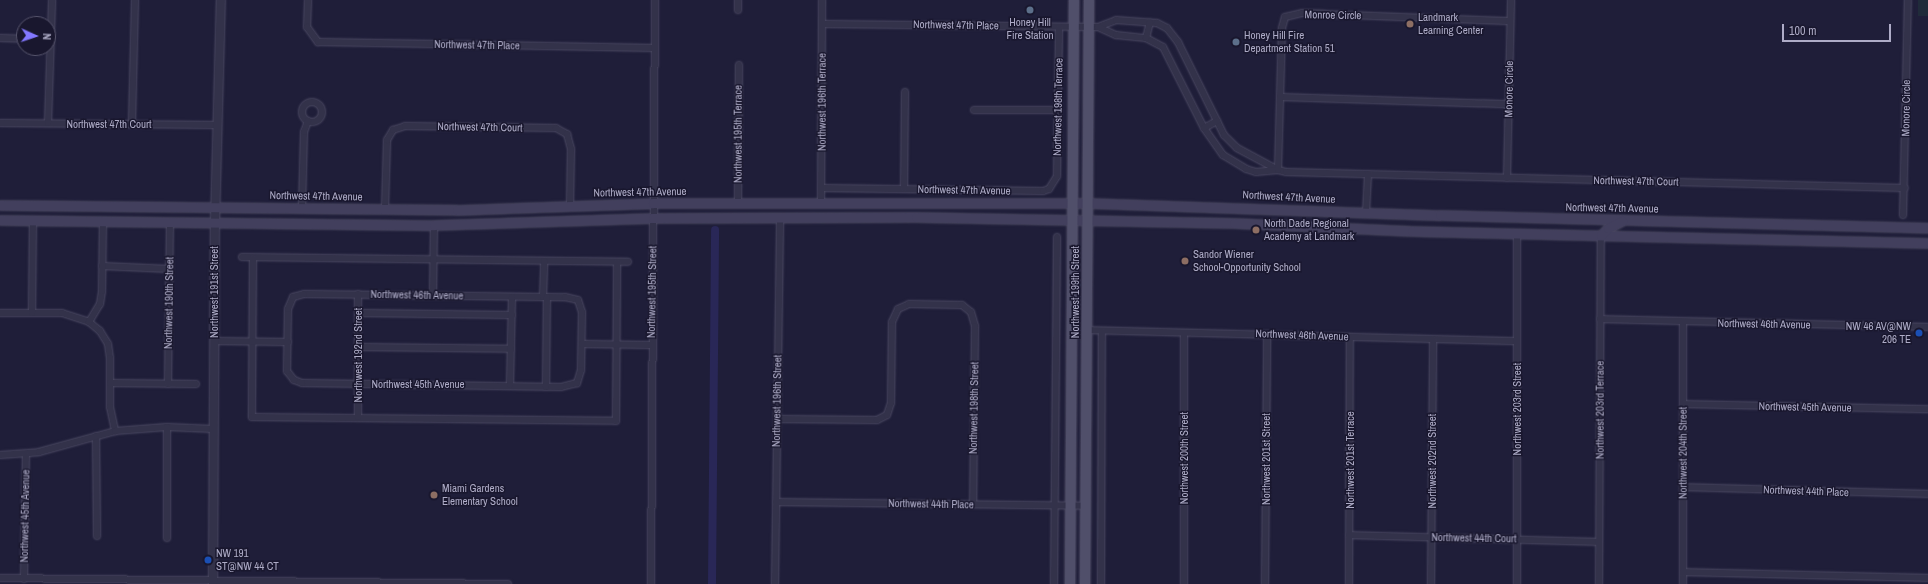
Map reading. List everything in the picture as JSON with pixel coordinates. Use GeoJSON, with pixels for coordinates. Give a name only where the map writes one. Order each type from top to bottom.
{"type":"FeatureCollection","features":[{"type":"Feature","properties":{"kind":"main road","name":"Northwest 199th Street"},"geometry":{"type":"LineString","coordinates":[[1070,584],[1071,203],[1074,0]]}},
{"type":"Feature","properties":{"kind":"main road","name":"Northwest 199th Street"},"geometry":{"type":"LineString","coordinates":[[1085,584],[1087,220],[1094,27],[1089,0]]}},
{"type":"Feature","properties":{"kind":"main road","name":"Northwest 47th Avenue"},"geometry":{"type":"LineString","coordinates":[[0,205],[457,210],[653,202],[821,203],[904,201],[1088,203],[1366,213],[1928,228]]}},
{"type":"Feature","properties":{"kind":"main road"},"geometry":{"type":"LineString","coordinates":[[805,219],[818,211],[821,203]]}},
{"type":"Feature","properties":{"kind":"main road"},"geometry":{"type":"LineString","coordinates":[[366,224],[379,217],[385,209]]}},
{"type":"Feature","properties":{"kind":"main road"},"geometry":{"type":"LineString","coordinates":[[434,225],[442,217],[457,210]]}},
{"type":"Feature","properties":{"kind":"main road"},"geometry":{"type":"LineString","coordinates":[[1300,225],[1310,216],[1323,211]]}},
{"type":"Feature","properties":{"kind":"main road"},"geometry":{"type":"LineString","coordinates":[[0,220],[434,225],[653,218],[805,219],[923,217],[1300,225],[1601,236],[1928,244]]}},
{"type":"Feature","properties":{"kind":"main road"},"geometry":{"type":"LineString","coordinates":[[1505,217],[1514,225],[1517,233]]}},
{"type":"Feature","properties":{"kind":"main road"},"geometry":{"type":"LineString","coordinates":[[1601,236],[1608,228],[1625,220]]}},
{"type":"Feature","properties":{"kind":"street"},"geometry":{"type":"LineString","coordinates":[[51,16],[52,0]]}},
{"type":"Feature","properties":{"kind":"street"},"geometry":{"type":"LineString","coordinates":[[132,123],[135,0]]}},
{"type":"Feature","properties":{"kind":"street","name":"Northwest 191st Street"},"geometry":{"type":"LineString","coordinates":[[213,582],[215,223],[221,0]]}},
{"type":"Feature","properties":{"kind":"street","name":"Northwest 47th Place"},"geometry":{"type":"LineString","coordinates":[[308,0],[307,27],[318,42],[655,48]]}},
{"type":"Feature","properties":{"kind":"street","name":"Northwest 195th Street"},"geometry":{"type":"LineString","coordinates":[[651,584],[655,0]]}},
{"type":"Feature","properties":{"kind":"street"},"geometry":{"type":"LineString","coordinates":[[738,0],[738,10]]}},
{"type":"Feature","properties":{"kind":"street","name":"Northwest 196th Terrace"},"geometry":{"type":"LineString","coordinates":[[821,203],[822,0]]}},
{"type":"Feature","properties":{"kind":"street","name":"Monore Circle"},"geometry":{"type":"LineString","coordinates":[[1508,178],[1508,104],[1511,0]]}},
{"type":"Feature","properties":{"kind":"street","name":"Monore Circle"},"geometry":{"type":"LineString","coordinates":[[1903,215],[1905,188],[1908,0]]}},
{"type":"Feature","properties":{"kind":"street","name":"Monroe Circle"},"geometry":{"type":"LineString","coordinates":[[1278,170],[1282,28],[1284,17],[1302,13],[1510,21]]}},
{"type":"Feature","properties":{"kind":"street"},"geometry":{"type":"LineString","coordinates":[[1094,27],[1116,20],[1150,22],[1167,28],[1178,42],[1224,135],[1237,148],[1278,170]]}},
{"type":"Feature","properties":{"kind":"street"},"geometry":{"type":"LineString","coordinates":[[1094,27],[1116,34],[1146,38],[1150,22]]}},
{"type":"Feature","properties":{"kind":"street","name":"Northwest 47th Place"},"geometry":{"type":"LineString","coordinates":[[822,24],[1094,27]]}},
{"type":"Feature","properties":{"kind":"street","name":"Northwest 198th Terrace"},"geometry":{"type":"LineString","coordinates":[[1053,186],[1057,176],[1059,27]]}},
{"type":"Feature","properties":{"kind":"street"},"geometry":{"type":"LineString","coordinates":[[0,38],[16,39]]}},
{"type":"Feature","properties":{"kind":"street","name":"Northwest 47th Court"},"geometry":{"type":"LineString","coordinates":[[1146,38],[1160,45],[1169,55],[1213,145],[1234,163],[1256,172],[1278,170],[1368,174],[1905,188]]}},
{"type":"Feature","properties":{"kind":"street"},"geometry":{"type":"LineString","coordinates":[[48,123],[49,56]]}},
{"type":"Feature","properties":{"kind":"street","name":"Northwest 195th Terrace"},"geometry":{"type":"LineString","coordinates":[[738,203],[739,65]]}},
{"type":"Feature","properties":{"kind":"street"},"geometry":{"type":"LineString","coordinates":[[904,189],[905,92]]}},
{"type":"Feature","properties":{"kind":"street"},"geometry":{"type":"LineString","coordinates":[[1280,97],[1508,104]]}},
{"type":"Feature","properties":{"kind":"street"},"geometry":{"type":"LineString","coordinates":[[974,110],[1058,110]]}},
{"type":"Feature","properties":{"kind":"street"},"geometry":{"type":"LineString","coordinates":[[302,208],[304,132],[308,121]]}},
{"type":"Feature","properties":{"kind":"street"},"geometry":{"type":"LineString","coordinates":[[1204,128],[1217,121]]}},
{"type":"Feature","properties":{"kind":"street","name":"Northwest 47th Court"},"geometry":{"type":"LineString","coordinates":[[0,123],[132,123],[218,125]]}},
{"type":"Feature","properties":{"kind":"street","name":"Northwest 47th Court"},"geometry":{"type":"LineString","coordinates":[[385,209],[387,140],[392,130],[405,126],[556,128],[567,134],[571,149],[570,206]]}},
{"type":"Feature","properties":{"kind":"street"},"geometry":{"type":"LineString","coordinates":[[1366,213],[1368,174]]}},
{"type":"Feature","properties":{"kind":"street","name":"Northwest 47th Avenue"},"geometry":{"type":"LineString","coordinates":[[821,188],[1043,191],[1053,186]]}},
{"type":"Feature","properties":{"kind":"street","name":"Northwest 196th Street"},"geometry":{"type":"LineString","coordinates":[[775,584],[780,219]]}},
{"type":"Feature","properties":{"kind":"street"},"geometry":{"type":"LineString","coordinates":[[32,313],[33,221]]}},
{"type":"Feature","properties":{"kind":"street"},"geometry":{"type":"LineString","coordinates":[[89,322],[100,304],[103,222]]}},
{"type":"Feature","properties":{"kind":"street","name":"Northwest 190th Street"},"geometry":{"type":"LineString","coordinates":[[168,384],[170,222]]}},
{"type":"Feature","properties":{"kind":"street"},"geometry":{"type":"LineString","coordinates":[[433,295],[434,225]]}},
{"type":"Feature","properties":{"kind":"street","name":"Northwest 203rd Street"},"geometry":{"type":"LineString","coordinates":[[1517,233],[1517,584]]}},
{"type":"Feature","properties":{"kind":"street","name":"Northwest 203rd Terrace"},"geometry":{"type":"LineString","coordinates":[[1599,584],[1601,236]]}},
{"type":"Feature","properties":{"kind":"street"},"geometry":{"type":"LineString","coordinates":[[1054,584],[1056,506],[1057,237]]}},
{"type":"Feature","properties":{"kind":"street"},"geometry":{"type":"LineString","coordinates":[[242,257],[628,262]]}},
{"type":"Feature","properties":{"kind":"street"},"geometry":{"type":"LineString","coordinates":[[253,258],[252,417],[616,421],[617,262]]}},
{"type":"Feature","properties":{"kind":"street"},"geometry":{"type":"LineString","coordinates":[[544,262],[544,386]]}},
{"type":"Feature","properties":{"kind":"street"},"geometry":{"type":"LineString","coordinates":[[102,266],[170,268]]}},
{"type":"Feature","properties":{"kind":"street","name":"Northwest 46th Avenue"},"geometry":{"type":"LineString","coordinates":[[288,342],[288,309],[293,297],[304,294],[358,294],[565,297],[578,300],[582,312],[582,344]]}},
{"type":"Feature","properties":{"kind":"street","name":"Northwest 192nd Street"},"geometry":{"type":"LineString","coordinates":[[358,294],[358,417]]}},
{"type":"Feature","properties":{"kind":"street"},"geometry":{"type":"LineString","coordinates":[[510,384],[512,297]]}},
{"type":"Feature","properties":{"kind":"street","name":"Northwest 198th Street"},"geometry":{"type":"LineString","coordinates":[[777,419],[877,420],[887,415],[891,403],[892,322],[898,309],[909,304],[962,305],[972,312],[975,326],[973,504]]}},
{"type":"Feature","properties":{"kind":"street"},"geometry":{"type":"LineString","coordinates":[[0,313],[62,313],[89,322],[100,331],[108,344],[110,407],[114,431]]}},
{"type":"Feature","properties":{"kind":"street"},"geometry":{"type":"LineString","coordinates":[[358,314],[512,315]]}},
{"type":"Feature","properties":{"kind":"street","name":"Northwest 46th Avenue"},"geometry":{"type":"LineString","coordinates":[[1600,319],[1928,327]]}},
{"type":"Feature","properties":{"kind":"street","name":"Northwest 204th Street"},"geometry":{"type":"LineString","coordinates":[[1683,322],[1683,584]]}},
{"type":"Feature","properties":{"kind":"street","name":"Northwest 46th Avenue"},"geometry":{"type":"LineString","coordinates":[[1087,330],[1517,341]]}},
{"type":"Feature","properties":{"kind":"street"},"geometry":{"type":"LineString","coordinates":[[1101,584],[1102,331]]}},
{"type":"Feature","properties":{"kind":"street","name":"Northwest 200th Street"},"geometry":{"type":"LineString","coordinates":[[1184,333],[1184,584]]}},
{"type":"Feature","properties":{"kind":"street","name":"Northwest 201st Street"},"geometry":{"type":"LineString","coordinates":[[1265,584],[1267,334]]}},
{"type":"Feature","properties":{"kind":"street","name":"Northwest 201st Terrace"},"geometry":{"type":"LineString","coordinates":[[1349,584],[1350,337]]}},
{"type":"Feature","properties":{"kind":"street","name":"Northwest 202nd Street"},"geometry":{"type":"LineString","coordinates":[[1431,584],[1433,339]]}},
{"type":"Feature","properties":{"kind":"street"},"geometry":{"type":"LineString","coordinates":[[214,340],[288,342]]}},
{"type":"Feature","properties":{"kind":"street","name":"Northwest 45th Avenue"},"geometry":{"type":"LineString","coordinates":[[288,342],[287,371],[294,380],[302,383],[510,384],[561,387],[577,383],[581,370],[582,344]]}},
{"type":"Feature","properties":{"kind":"street"},"geometry":{"type":"LineString","coordinates":[[582,344],[652,345]]}},
{"type":"Feature","properties":{"kind":"street"},"geometry":{"type":"LineString","coordinates":[[358,347],[511,349]]}},
{"type":"Feature","properties":{"kind":"street"},"geometry":{"type":"LineString","coordinates":[[110,383],[196,384]]}},
{"type":"Feature","properties":{"kind":"street","name":"Northwest 45th Avenue"},"geometry":{"type":"LineString","coordinates":[[1683,404],[1928,409]]}},
{"type":"Feature","properties":{"kind":"street"},"geometry":{"type":"LineString","coordinates":[[167,427],[167,538]]}},
{"type":"Feature","properties":{"kind":"street","name":"Northwest 45th Avenue"},"geometry":{"type":"LineString","coordinates":[[0,455],[26,454],[114,431],[167,427],[214,428]]}},
{"type":"Feature","properties":{"kind":"street"},"geometry":{"type":"LineString","coordinates":[[96,436],[97,536]]}},
{"type":"Feature","properties":{"kind":"street","name":"Northwest 45th Avenue"},"geometry":{"type":"LineString","coordinates":[[24,579],[26,454]]}},
{"type":"Feature","properties":{"kind":"street","name":"Northwest 44th Place"},"geometry":{"type":"LineString","coordinates":[[1683,487],[1928,494]]}},
{"type":"Feature","properties":{"kind":"street","name":"Northwest 44th Place"},"geometry":{"type":"LineString","coordinates":[[776,502],[1086,506]]}},
{"type":"Feature","properties":{"kind":"street","name":"Northwest 44th Court"},"geometry":{"type":"LineString","coordinates":[[1350,535],[1599,542]]}},
{"type":"Feature","properties":{"kind":"street"},"geometry":{"type":"LineString","coordinates":[[1683,572],[1928,578]]}},
{"type":"Feature","properties":{"kind":"street"},"geometry":{"type":"LineString","coordinates":[[0,578],[213,582],[508,584]]}},
{"type":"Feature","properties":{"kind":"shaded area"},"geometry":{"type":"Polygon","coordinates":[[[1918,0],[1928,0],[1928,16],[1918,16],[1918,0]]]}},
{"type":"Feature","properties":{"kind":"waterway"},"geometry":{"type":"LineString","coordinates":[[712,584],[715,230]]}},
{"type":"Feature","properties":{"kind":"place","name":"Honey Hill Fire Station"},"geometry":{"type":"Point","coordinates":[1030,10]}},
{"type":"Feature","properties":{"kind":"place","name":"Landmark Learning Center"},"geometry":{"type":"Point","coordinates":[1410,24]}},
{"type":"Feature","properties":{"kind":"place","name":"Honey Hill Fire Department Station 51"},"geometry":{"type":"Point","coordinates":[1236,42]}},
{"type":"Feature","properties":{"kind":"place","name":"North Dade Regional Academy at Landmark"},"geometry":{"type":"Point","coordinates":[1256,230]}},
{"type":"Feature","properties":{"kind":"place","name":"Sandor Wiener School-Opportunity School"},"geometry":{"type":"Point","coordinates":[1185,261]}},
{"type":"Feature","properties":{"kind":"place","name":"NW 46 AV@NW 206 TE"},"geometry":{"type":"Point","coordinates":[1919,333]}},
{"type":"Feature","properties":{"kind":"place","name":"Miami Gardens Elementary School"},"geometry":{"type":"Point","coordinates":[434,495]}},
{"type":"Feature","properties":{"kind":"place","name":"NW 191 ST@NW 44 CT"},"geometry":{"type":"Point","coordinates":[208,560]}}]}
